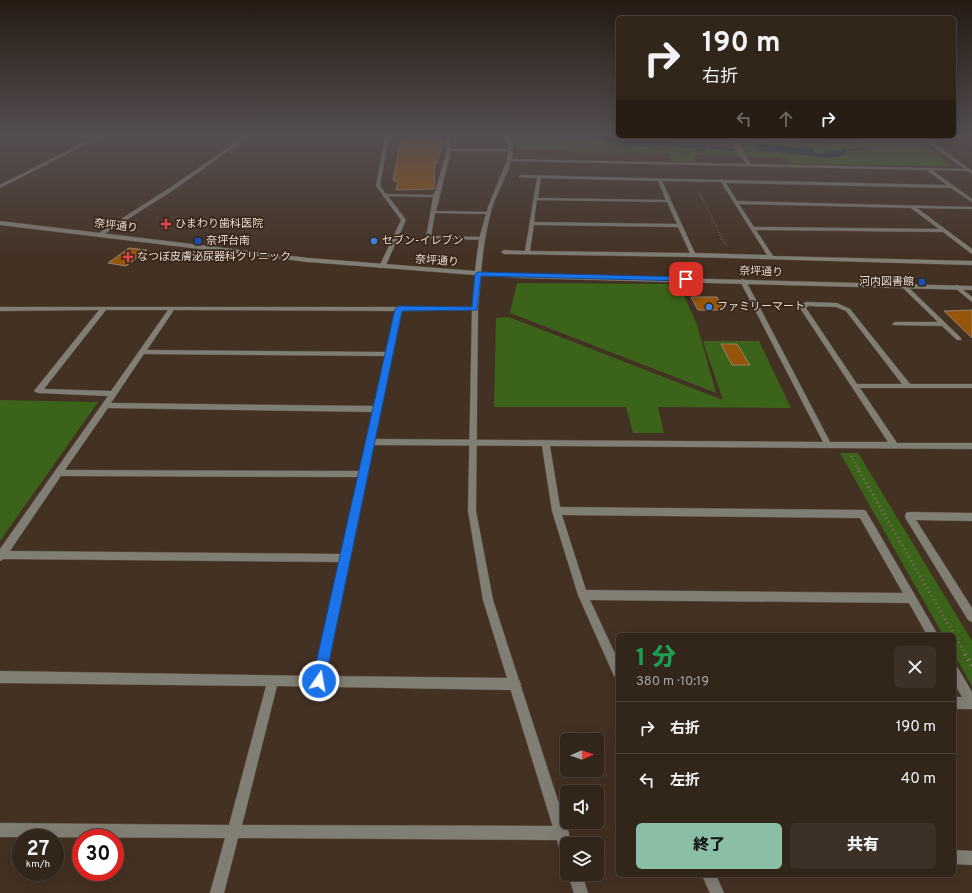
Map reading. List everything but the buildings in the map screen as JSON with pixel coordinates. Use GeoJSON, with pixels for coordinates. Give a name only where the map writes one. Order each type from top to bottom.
{"type":"FeatureCollection","features":[{"type":"Feature","properties":{"kind":"street"},"geometry":{"type":"LineString","coordinates":[[0,187],[20,177]]}},
{"type":"Feature","properties":{"kind":"street"},"geometry":{"type":"LineString","coordinates":[[99,234],[189,177]]}},
{"type":"Feature","properties":{"kind":"street"},"geometry":{"type":"LineString","coordinates":[[380,177],[378,186],[404,220],[382,267]]}},
{"type":"Feature","properties":{"kind":"street"},"geometry":{"type":"LineString","coordinates":[[441,177],[428,237],[482,239]]}},
{"type":"Feature","properties":{"kind":"street"},"geometry":{"type":"LineString","coordinates":[[502,177],[488,213],[482,239],[478,274],[475,309],[472,442],[473,519],[488,600],[563,837]]}},
{"type":"Feature","properties":{"kind":"street"},"geometry":{"type":"LineString","coordinates":[[527,252],[539,177]]}},
{"type":"Feature","properties":{"kind":"street"},"geometry":{"type":"LineString","coordinates":[[566,177],[953,187]]}},
{"type":"Feature","properties":{"kind":"street"},"geometry":{"type":"LineString","coordinates":[[938,177],[972,201]]}},
{"type":"Feature","properties":{"kind":"street"},"geometry":{"type":"LineString","coordinates":[[659,179],[693,255]]}},
{"type":"Feature","properties":{"kind":"street"},"geometry":{"type":"LineString","coordinates":[[722,180],[771,257]]}},
{"type":"Feature","properties":{"kind":"street"},"geometry":{"type":"LineString","coordinates":[[386,195],[436,196]]}},
{"type":"Feature","properties":{"kind":"street"},"geometry":{"type":"LineString","coordinates":[[536,199],[669,201]]}},
{"type":"Feature","properties":{"kind":"street"},"geometry":{"type":"LineString","coordinates":[[736,202],[972,208]]}},
{"type":"Feature","properties":{"kind":"street"},"geometry":{"type":"LineString","coordinates":[[913,207],[942,231],[972,252]]}},
{"type":"Feature","properties":{"kind":"street"},"geometry":{"type":"LineString","coordinates":[[433,212],[488,213]]}},
{"type":"Feature","properties":{"kind":"street","name":"奈坪通り"},"geometry":{"type":"LineString","coordinates":[[0,223],[382,267],[478,274],[972,288]]}},
{"type":"Feature","properties":{"kind":"street"},"geometry":{"type":"LineString","coordinates":[[532,223],[679,226]]}},
{"type":"Feature","properties":{"kind":"street"},"geometry":{"type":"LineString","coordinates":[[752,228],[942,231]]}},
{"type":"Feature","properties":{"kind":"street"},"geometry":{"type":"LineString","coordinates":[[504,252],[693,255],[972,263]]}},
{"type":"Feature","properties":{"kind":"street"},"geometry":{"type":"LineString","coordinates":[[742,281],[828,445]]}},
{"type":"Feature","properties":{"kind":"street"},"geometry":{"type":"LineString","coordinates":[[904,286],[959,339]]}},
{"type":"Feature","properties":{"kind":"street"},"geometry":{"type":"LineString","coordinates":[[957,287],[972,300]]}},
{"type":"Feature","properties":{"kind":"street"},"geometry":{"type":"LineString","coordinates":[[894,446],[803,308],[806,304],[837,305],[848,310],[906,386]]}},
{"type":"Feature","properties":{"kind":"street"},"geometry":{"type":"LineString","coordinates":[[104,308],[38,391],[113,394]]}},
{"type":"Feature","properties":{"kind":"street"},"geometry":{"type":"LineString","coordinates":[[0,309],[475,309]]}},
{"type":"Feature","properties":{"kind":"street"},"geometry":{"type":"LineString","coordinates":[[319,681],[399,309]]}},
{"type":"Feature","properties":{"kind":"street"},"geometry":{"type":"LineString","coordinates":[[1,556],[172,310]]}},
{"type":"Feature","properties":{"kind":"street"},"geometry":{"type":"LineString","coordinates":[[895,324],[944,324]]}},
{"type":"Feature","properties":{"kind":"street"},"geometry":{"type":"LineString","coordinates":[[142,352],[389,354]]}},
{"type":"Feature","properties":{"kind":"street"},"geometry":{"type":"LineString","coordinates":[[854,386],[972,386]]}},
{"type":"Feature","properties":{"kind":"street"},"geometry":{"type":"LineString","coordinates":[[105,405],[377,409]]}},
{"type":"Feature","properties":{"kind":"street"},"geometry":{"type":"LineString","coordinates":[[370,442],[845,445],[971,448]]}},
{"type":"Feature","properties":{"kind":"street"},"geometry":{"type":"LineString","coordinates":[[546,443],[556,511],[583,595],[616,668]]}},
{"type":"Feature","properties":{"kind":"street"},"geometry":{"type":"LineString","coordinates":[[58,473],[363,474]]}},
{"type":"Feature","properties":{"kind":"street"},"geometry":{"type":"LineString","coordinates":[[556,511],[863,514],[932,633]]}},
{"type":"Feature","properties":{"kind":"street"},"geometry":{"type":"LineString","coordinates":[[972,516],[909,516],[967,602],[972,617]]}},
{"type":"Feature","properties":{"kind":"street"},"geometry":{"type":"LineString","coordinates":[[1,556],[345,558]]}},
{"type":"Feature","properties":{"kind":"street"},"geometry":{"type":"LineString","coordinates":[[583,595],[912,598]]}},
{"type":"Feature","properties":{"kind":"street"},"geometry":{"type":"LineString","coordinates":[[956,675],[972,703]]}},
{"type":"Feature","properties":{"kind":"street"},"geometry":{"type":"LineString","coordinates":[[0,677],[515,684]]}},
{"type":"Feature","properties":{"kind":"street"},"geometry":{"type":"LineString","coordinates":[[217,893],[273,681]]}},
{"type":"Feature","properties":{"kind":"street"},"geometry":{"type":"LineString","coordinates":[[956,703],[972,703]]}},
{"type":"Feature","properties":{"kind":"street"},"geometry":{"type":"LineString","coordinates":[[0,830],[562,833]]}},
{"type":"Feature","properties":{"kind":"street"},"geometry":{"type":"LineString","coordinates":[[956,857],[972,858]]}},
{"type":"Feature","properties":{"kind":"street"},"geometry":{"type":"LineString","coordinates":[[709,877],[716,893]]}},
{"type":"Feature","properties":{"kind":"street"},"geometry":{"type":"LineString","coordinates":[[577,881],[581,893]]}},
{"type":"Feature","properties":{"kind":"path"},"geometry":{"type":"LineString","coordinates":[[693,180],[731,256]]}},
{"type":"Feature","properties":{"kind":"path"},"geometry":{"type":"LineString","coordinates":[[845,445],[953,633]]}},
{"type":"Feature","properties":{"kind":"path"},"geometry":{"type":"LineString","coordinates":[[956,638],[972,666]]}},
{"type":"Feature","properties":{"kind":"green space"},"geometry":{"type":"Polygon","coordinates":[[[517,283],[679,284],[697,325],[716,393],[510,313],[517,283]]]}},
{"type":"Feature","properties":{"kind":"green space"},"geometry":{"type":"Polygon","coordinates":[[[509,317],[723,400],[703,341],[759,341],[791,408],[658,407],[664,433],[633,433],[626,407],[494,407],[496,318],[509,317]]]}},
{"type":"Feature","properties":{"kind":"green space"},"geometry":{"type":"Polygon","coordinates":[[[0,400],[98,402],[0,541],[0,400]]]}},
{"type":"Feature","properties":{"kind":"green space"},"geometry":{"type":"Polygon","coordinates":[[[840,453],[858,453],[972,641],[972,686],[956,658],[956,633],[942,633],[840,453]]]}},
{"type":"Feature","properties":{"kind":"place","name":"ひまわり歯科医院"},"geometry":{"type":"Point","coordinates":[166,224]}},
{"type":"Feature","properties":{"kind":"place","name":"奈坪台南"},"geometry":{"type":"Point","coordinates":[198,241]}},
{"type":"Feature","properties":{"kind":"place","name":"セブン-イレブン"},"geometry":{"type":"Point","coordinates":[374,241]}},
{"type":"Feature","properties":{"kind":"place","name":"なつぼ皮膚泌尿器科クリニック"},"geometry":{"type":"Point","coordinates":[128,257]}},
{"type":"Feature","properties":{"kind":"place","name":"河内図書館"},"geometry":{"type":"Point","coordinates":[922,282]}},
{"type":"Feature","properties":{"kind":"place","name":"ファミリーマート"},"geometry":{"type":"Point","coordinates":[709,307]}},
{"type":"Feature","properties":{"kind":"route"},"geometry":{"type":"LineString","coordinates":[[319,681],[399,309],[475,309],[478,274],[686,279]]}}]}
